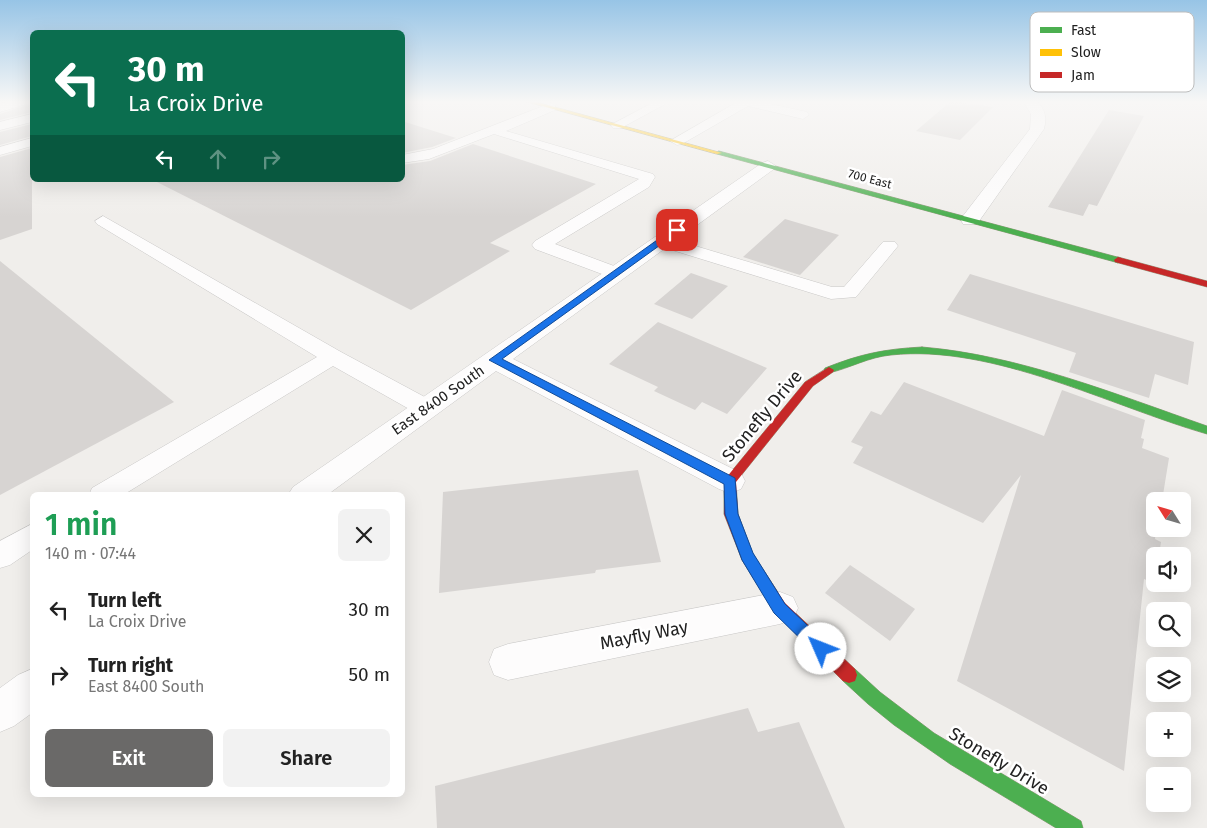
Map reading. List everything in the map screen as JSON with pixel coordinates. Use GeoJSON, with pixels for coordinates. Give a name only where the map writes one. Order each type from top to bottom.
{"type":"FeatureCollection","features":[{"type":"Feature","properties":{"kind":"main road","name":"700 East"},"geometry":{"type":"LineString","coordinates":[[673,140],[1207,284]]}},
{"type":"Feature","properties":{"kind":"main road","name":"Stonefly Drive"},"geometry":{"type":"LineString","coordinates":[[1074,828],[930,740],[877,703],[780,608],[747,556],[731,514],[730,481],[816,377],[841,364],[875,354],[905,351],[941,351],[978,356],[1012,364],[1207,430]]}},
{"type":"Feature","properties":{"kind":"street"},"geometry":{"type":"LineString","coordinates":[[970,220],[1029,140]]}},
{"type":"Feature","properties":{"kind":"street","name":"East 8400 South"},"geometry":{"type":"LineString","coordinates":[[308,492],[768,166]]}},
{"type":"Feature","properties":{"kind":"street"},"geometry":{"type":"LineString","coordinates":[[494,360],[730,481]]}},
{"type":"Feature","properties":{"kind":"street","name":"Mayfly Way"},"geometry":{"type":"LineString","coordinates":[[508,662],[780,608]]}},
{"type":"Feature","properties":{"kind":"street"},"geometry":{"type":"LineString","coordinates":[[0,712],[30,690]]}},
{"type":"Feature","properties":{"kind":"lane"},"geometry":{"type":"LineString","coordinates":[[405,159],[422,157],[465,140]]}},
{"type":"Feature","properties":{"kind":"lane"},"geometry":{"type":"LineString","coordinates":[[521,140],[648,177],[644,184],[541,245],[616,273]]}},
{"type":"Feature","properties":{"kind":"lane"},"geometry":{"type":"LineString","coordinates":[[0,151],[30,143]]}},
{"type":"Feature","properties":{"kind":"lane"},"geometry":{"type":"LineString","coordinates":[[103,221],[333,357],[426,408]]}},
{"type":"Feature","properties":{"kind":"lane"},"geometry":{"type":"LineString","coordinates":[[662,241],[831,293],[849,293],[889,246]]}},
{"type":"Feature","properties":{"kind":"lane"},"geometry":{"type":"LineString","coordinates":[[107,492],[333,357]]}},
{"type":"Feature","properties":{"kind":"lane"},"geometry":{"type":"LineString","coordinates":[[0,556],[30,537]]}},
{"type":"Feature","properties":{"kind":"building"},"geometry":{"type":"Polygon","coordinates":[[[0,140],[19,140],[0,145],[0,140]]]}},
{"type":"Feature","properties":{"kind":"building"},"geometry":{"type":"Polygon","coordinates":[[[405,140],[452,140],[432,147],[405,152],[405,140]]]}},
{"type":"Feature","properties":{"kind":"building"},"geometry":{"type":"Polygon","coordinates":[[[1090,140],[1132,140],[1097,206],[1089,204],[1083,216],[1048,207],[1090,140]]]}},
{"type":"Feature","properties":{"kind":"building"},"geometry":{"type":"Polygon","coordinates":[[[473,144],[596,184],[490,243],[510,251],[411,310],[157,182],[405,182],[405,165],[430,161],[473,144]]]}},
{"type":"Feature","properties":{"kind":"building"},"geometry":{"type":"Polygon","coordinates":[[[30,149],[32,229],[0,240],[0,157],[30,149]]]}},
{"type":"Feature","properties":{"kind":"building"},"geometry":{"type":"Polygon","coordinates":[[[785,219],[839,235],[800,275],[743,257],[785,219]]]}},
{"type":"Feature","properties":{"kind":"building"},"geometry":{"type":"Polygon","coordinates":[[[0,261],[174,402],[0,495],[0,261]]]}},
{"type":"Feature","properties":{"kind":"building"},"geometry":{"type":"Polygon","coordinates":[[[691,273],[728,286],[692,319],[654,304],[691,273]]]}},
{"type":"Feature","properties":{"kind":"building"},"geometry":{"type":"Polygon","coordinates":[[[970,274],[1194,342],[1188,385],[1155,374],[1149,398],[1069,372],[1076,353],[947,310],[970,274]]]}},
{"type":"Feature","properties":{"kind":"building"},"geometry":{"type":"Polygon","coordinates":[[[658,322],[767,368],[727,414],[702,402],[695,410],[654,391],[658,387],[609,364],[658,322]]]}},
{"type":"Feature","properties":{"kind":"building"},"geometry":{"type":"Polygon","coordinates":[[[904,382],[1044,436],[1062,390],[1145,420],[1141,438],[1144,439],[1142,448],[1169,458],[1163,492],[1146,492],[1146,538],[1155,538],[1161,542],[1160,547],[1146,547],[1146,580],[1144,579],[1124,771],[957,681],[1021,475],[983,523],[853,463],[863,447],[851,442],[871,411],[881,415],[904,382]]]}},
{"type":"Feature","properties":{"kind":"building"},"geometry":{"type":"Polygon","coordinates":[[[638,470],[661,562],[596,570],[595,573],[439,593],[443,492],[638,470]]]}},
{"type":"Feature","properties":{"kind":"building"},"geometry":{"type":"Polygon","coordinates":[[[850,565],[915,609],[890,641],[825,593],[850,565]]]}},
{"type":"Feature","properties":{"kind":"building"},"geometry":{"type":"Polygon","coordinates":[[[748,708],[758,732],[799,722],[845,828],[437,828],[435,786],[748,708]]]}},
{"type":"Feature","properties":{"kind":"traffic: fast"},"geometry":{"type":"LineString","coordinates":[[719,153],[1118,260]]}},
{"type":"Feature","properties":{"kind":"traffic: fast"},"geometry":{"type":"LineString","coordinates":[[829,370],[859,358],[890,352],[922,350],[953,353],[1016,366],[1207,430]]}},
{"type":"Feature","properties":{"kind":"traffic: fast"},"geometry":{"type":"LineString","coordinates":[[849,675],[874,698],[928,739],[1074,828]]}},
{"type":"Feature","properties":{"kind":"traffic: slow"},"geometry":{"type":"LineString","coordinates":[[670,140],[719,153]]}},
{"type":"Feature","properties":{"kind":"traffic: jam"},"geometry":{"type":"LineString","coordinates":[[1118,260],[1207,284]]}},
{"type":"Feature","properties":{"kind":"traffic: jam"},"geometry":{"type":"LineString","coordinates":[[829,370],[809,384],[730,481],[731,514],[747,556],[780,608],[849,675]]}},
{"type":"Feature","properties":{"kind":"route"},"geometry":{"type":"LineString","coordinates":[[677,230],[494,360],[730,481],[731,514],[747,556],[780,608],[821,649]]}}]}
